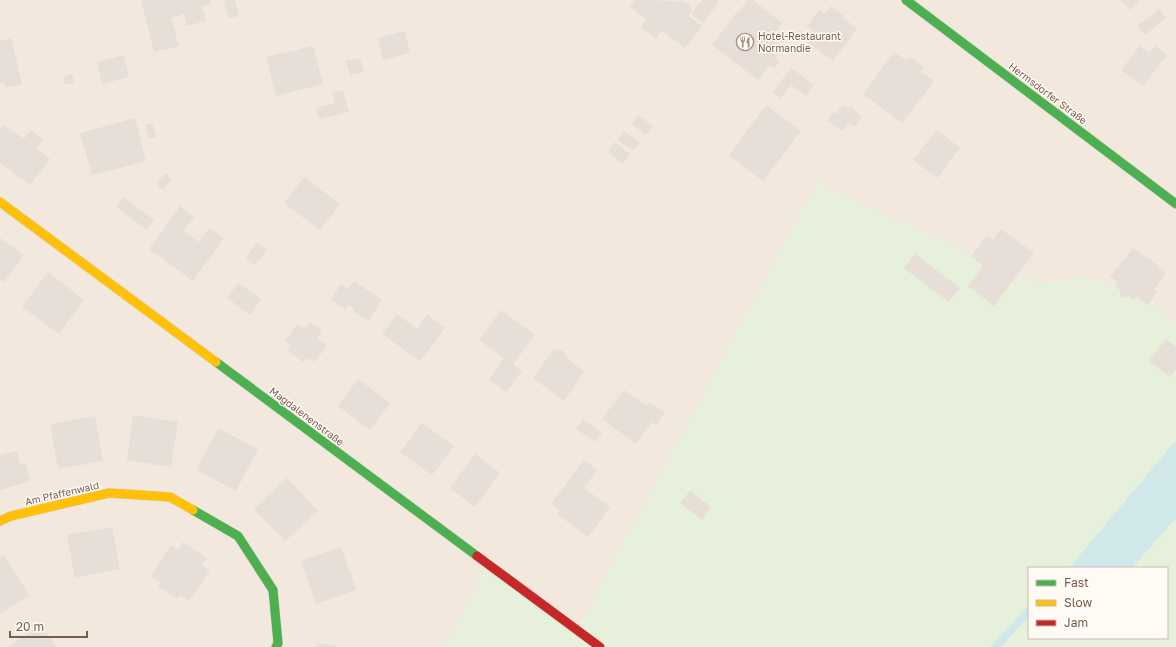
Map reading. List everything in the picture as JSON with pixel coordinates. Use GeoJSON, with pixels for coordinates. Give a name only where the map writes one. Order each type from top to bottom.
{"type":"FeatureCollection","features":[{"type":"Feature","properties":{"kind":"street","name":"Hermsdorfer Straße"},"geometry":{"type":"LineString","coordinates":[[906,0],[1176,204]]}},
{"type":"Feature","properties":{"kind":"street","name":"Magdalenenstraße"},"geometry":{"type":"LineString","coordinates":[[0,202],[600,647]]}},
{"type":"Feature","properties":{"kind":"street","name":"Am Pfaffenwald"},"geometry":{"type":"LineString","coordinates":[[0,521],[10,516],[109,493],[170,497],[238,536],[273,590],[278,643],[276,647]]}},
{"type":"Feature","properties":{"kind":"shaded area"},"geometry":{"type":"Polygon","coordinates":[[[0,0],[1176,0],[1176,324],[1144,295],[1086,276],[1036,285],[817,183],[577,630],[489,565],[445,647],[0,647],[0,0]]]}},
{"type":"Feature","properties":{"kind":"green space"},"geometry":{"type":"Polygon","coordinates":[[[817,183],[1036,285],[1086,276],[1144,295],[1176,324],[1176,440],[1070,567],[1028,567],[1028,639],[1168,639],[1168,567],[1133,567],[1176,518],[1176,647],[445,647],[489,565],[577,630],[817,183]]]}},
{"type":"Feature","properties":{"kind":"water"},"geometry":{"type":"Polygon","coordinates":[[[1176,440],[1176,518],[1133,567],[1070,567],[1176,440]]]}},
{"type":"Feature","properties":{"kind":"building"},"geometry":{"type":"Polygon","coordinates":[[[141,0],[210,0],[211,4],[202,6],[206,21],[187,26],[184,14],[171,18],[179,46],[154,52],[141,0]]]}},
{"type":"Feature","properties":{"kind":"building"},"geometry":{"type":"Polygon","coordinates":[[[235,0],[239,16],[229,18],[224,1],[235,0]]]}},
{"type":"Feature","properties":{"kind":"building"},"geometry":{"type":"Polygon","coordinates":[[[635,0],[683,1],[691,6],[689,16],[702,26],[685,48],[662,31],[656,39],[641,27],[646,19],[630,7],[635,0]]]}},
{"type":"Feature","properties":{"kind":"building"},"geometry":{"type":"Polygon","coordinates":[[[702,0],[717,0],[719,2],[703,23],[691,14],[702,0]]]}},
{"type":"Feature","properties":{"kind":"building","name":"Hotel-Restaurant Normandie"},"geometry":{"type":"Polygon","coordinates":[[[748,0],[753,0],[782,23],[771,38],[783,47],[776,57],[780,61],[774,69],[770,65],[758,80],[712,45],[748,0]]]}},
{"type":"Feature","properties":{"kind":"building"},"geometry":{"type":"Polygon","coordinates":[[[1120,0],[1140,0],[1130,10],[1120,0]]]}},
{"type":"Feature","properties":{"kind":"building"},"geometry":{"type":"Polygon","coordinates":[[[831,6],[857,29],[833,61],[805,40],[813,30],[807,26],[819,10],[825,14],[831,6]]]}},
{"type":"Feature","properties":{"kind":"building"},"geometry":{"type":"Polygon","coordinates":[[[1160,9],[1166,18],[1145,35],[1137,26],[1160,9]]]}},
{"type":"Feature","properties":{"kind":"building"},"geometry":{"type":"Polygon","coordinates":[[[405,31],[410,53],[383,60],[378,38],[405,31]]]}},
{"type":"Feature","properties":{"kind":"building"},"geometry":{"type":"Polygon","coordinates":[[[11,38],[22,84],[5,88],[4,82],[0,83],[0,41],[11,38]]]}},
{"type":"Feature","properties":{"kind":"building"},"geometry":{"type":"Polygon","coordinates":[[[313,46],[323,84],[276,96],[266,57],[313,46]]]}},
{"type":"Feature","properties":{"kind":"building"},"geometry":{"type":"Polygon","coordinates":[[[1140,46],[1150,53],[1155,46],[1167,55],[1143,86],[1121,70],[1140,46]]]}},
{"type":"Feature","properties":{"kind":"building"},"geometry":{"type":"Polygon","coordinates":[[[894,52],[907,61],[910,57],[925,68],[921,72],[934,81],[902,123],[863,94],[894,52]]]}},
{"type":"Feature","properties":{"kind":"building"},"geometry":{"type":"Polygon","coordinates":[[[124,55],[129,77],[102,84],[97,62],[124,55]]]}},
{"type":"Feature","properties":{"kind":"building"},"geometry":{"type":"Polygon","coordinates":[[[360,58],[364,72],[350,75],[346,61],[360,58]]]}},
{"type":"Feature","properties":{"kind":"building"},"geometry":{"type":"Polygon","coordinates":[[[791,68],[814,85],[806,96],[791,85],[781,98],[773,92],[791,68]]]}},
{"type":"Feature","properties":{"kind":"building"},"geometry":{"type":"Polygon","coordinates":[[[72,74],[74,82],[65,85],[63,77],[72,74]]]}},
{"type":"Feature","properties":{"kind":"building"},"geometry":{"type":"Polygon","coordinates":[[[343,90],[349,112],[319,119],[316,108],[335,103],[332,92],[343,90]]]}},
{"type":"Feature","properties":{"kind":"building"},"geometry":{"type":"Polygon","coordinates":[[[766,105],[801,131],[763,181],[729,155],[766,105]]]}},
{"type":"Feature","properties":{"kind":"building"},"geometry":{"type":"Polygon","coordinates":[[[843,105],[848,108],[850,106],[862,117],[854,127],[849,123],[842,131],[827,120],[834,112],[836,114],[843,105]]]}},
{"type":"Feature","properties":{"kind":"building"},"geometry":{"type":"Polygon","coordinates":[[[638,115],[653,126],[646,135],[632,124],[638,115]]]}},
{"type":"Feature","properties":{"kind":"building"},"geometry":{"type":"Polygon","coordinates":[[[135,118],[146,161],[92,175],[80,133],[135,118]]]}},
{"type":"Feature","properties":{"kind":"building"},"geometry":{"type":"Polygon","coordinates":[[[152,123],[156,137],[149,139],[145,125],[152,123]]]}},
{"type":"Feature","properties":{"kind":"building"},"geometry":{"type":"Polygon","coordinates":[[[4,125],[24,139],[31,130],[43,139],[36,148],[50,159],[30,185],[0,163],[0,131],[4,125]]]}},
{"type":"Feature","properties":{"kind":"building"},"geometry":{"type":"Polygon","coordinates":[[[937,130],[960,148],[937,178],[913,160],[937,130]]]}},
{"type":"Feature","properties":{"kind":"building"},"geometry":{"type":"Polygon","coordinates":[[[624,131],[640,142],[633,151],[618,140],[624,131]]]}},
{"type":"Feature","properties":{"kind":"building"},"geometry":{"type":"Polygon","coordinates":[[[615,142],[630,154],[623,164],[608,152],[615,142]]]}},
{"type":"Feature","properties":{"kind":"building"},"geometry":{"type":"Polygon","coordinates":[[[166,173],[172,180],[162,190],[156,183],[166,173]]]}},
{"type":"Feature","properties":{"kind":"building"},"geometry":{"type":"Polygon","coordinates":[[[304,177],[340,204],[320,230],[284,203],[304,177]]]}},
{"type":"Feature","properties":{"kind":"building"},"geometry":{"type":"Polygon","coordinates":[[[123,197],[154,220],[147,230],[116,207],[123,197]]]}},
{"type":"Feature","properties":{"kind":"building"},"geometry":{"type":"Polygon","coordinates":[[[180,206],[194,217],[184,231],[199,242],[209,228],[224,238],[193,281],[149,249],[180,206]]]}},
{"type":"Feature","properties":{"kind":"building"},"geometry":{"type":"Polygon","coordinates":[[[1001,229],[1034,253],[994,306],[968,286],[983,266],[971,256],[987,235],[993,240],[1001,229]]]}},
{"type":"Feature","properties":{"kind":"building"},"geometry":{"type":"Polygon","coordinates":[[[0,238],[24,255],[4,282],[0,280],[0,238]]]}},
{"type":"Feature","properties":{"kind":"building"},"geometry":{"type":"Polygon","coordinates":[[[257,243],[267,250],[255,265],[246,258],[257,243]]]}},
{"type":"Feature","properties":{"kind":"building"},"geometry":{"type":"Polygon","coordinates":[[[1133,248],[1145,257],[1146,256],[1166,273],[1154,289],[1157,292],[1148,305],[1136,296],[1133,300],[1129,296],[1121,298],[1120,290],[1115,286],[1118,282],[1110,277],[1133,248]]]}},
{"type":"Feature","properties":{"kind":"building"},"geometry":{"type":"Polygon","coordinates":[[[915,254],[960,288],[949,302],[904,268],[915,254]]]}},
{"type":"Feature","properties":{"kind":"building"},"geometry":{"type":"Polygon","coordinates":[[[48,272],[84,300],[59,334],[22,307],[48,272]]]}},
{"type":"Feature","properties":{"kind":"building"},"geometry":{"type":"Polygon","coordinates":[[[354,281],[382,300],[368,321],[353,311],[354,309],[349,305],[345,309],[331,299],[341,284],[348,289],[354,281]]]}},
{"type":"Feature","properties":{"kind":"building"},"geometry":{"type":"Polygon","coordinates":[[[238,283],[261,299],[250,315],[227,298],[238,283]]]}},
{"type":"Feature","properties":{"kind":"building"},"geometry":{"type":"Polygon","coordinates":[[[501,310],[535,335],[513,364],[522,371],[506,392],[489,379],[504,358],[479,340],[501,310]]]}},
{"type":"Feature","properties":{"kind":"building"},"geometry":{"type":"Polygon","coordinates":[[[397,314],[417,329],[427,315],[445,328],[420,361],[382,334],[397,314]]]}},
{"type":"Feature","properties":{"kind":"building"},"geometry":{"type":"Polygon","coordinates":[[[310,322],[322,330],[317,338],[327,345],[315,362],[309,358],[303,362],[288,351],[290,344],[285,341],[297,324],[305,330],[310,322]]]}},
{"type":"Feature","properties":{"kind":"building"},"geometry":{"type":"Polygon","coordinates":[[[1166,339],[1176,347],[1176,369],[1170,377],[1149,361],[1166,339]]]}},
{"type":"Feature","properties":{"kind":"building"},"geometry":{"type":"Polygon","coordinates":[[[554,349],[556,351],[560,349],[566,354],[567,358],[584,372],[564,401],[533,378],[554,349]]]}},
{"type":"Feature","properties":{"kind":"building"},"geometry":{"type":"Polygon","coordinates":[[[358,379],[390,403],[370,430],[338,406],[358,379]]]}},
{"type":"Feature","properties":{"kind":"building"},"geometry":{"type":"Polygon","coordinates":[[[624,390],[647,406],[649,402],[665,413],[656,425],[652,422],[636,444],[602,419],[624,390]]]}},
{"type":"Feature","properties":{"kind":"building"},"geometry":{"type":"Polygon","coordinates":[[[133,415],[178,422],[171,467],[127,460],[133,415]]]}},
{"type":"Feature","properties":{"kind":"building"},"geometry":{"type":"Polygon","coordinates":[[[95,416],[103,461],[58,469],[50,424],[95,416]]]}},
{"type":"Feature","properties":{"kind":"building"},"geometry":{"type":"Polygon","coordinates":[[[583,419],[602,433],[595,442],[576,429],[583,419]]]}},
{"type":"Feature","properties":{"kind":"building"},"geometry":{"type":"Polygon","coordinates":[[[422,423],[454,446],[432,475],[400,452],[422,423]]]}},
{"type":"Feature","properties":{"kind":"building"},"geometry":{"type":"Polygon","coordinates":[[[218,428],[258,449],[236,491],[196,470],[218,428]]]}},
{"type":"Feature","properties":{"kind":"building"},"geometry":{"type":"Polygon","coordinates":[[[17,451],[20,464],[25,463],[30,481],[0,490],[0,455],[17,451]]]}},
{"type":"Feature","properties":{"kind":"building"},"geometry":{"type":"Polygon","coordinates":[[[475,454],[500,473],[475,507],[450,488],[475,454]]]}},
{"type":"Feature","properties":{"kind":"building"},"geometry":{"type":"Polygon","coordinates":[[[584,460],[597,470],[584,488],[610,507],[588,537],[557,514],[560,510],[551,504],[584,460]]]}},
{"type":"Feature","properties":{"kind":"building"},"geometry":{"type":"Polygon","coordinates":[[[287,478],[318,511],[285,541],[254,509],[287,478]]]}},
{"type":"Feature","properties":{"kind":"building"},"geometry":{"type":"Polygon","coordinates":[[[690,491],[711,507],[702,520],[680,503],[690,491]]]}},
{"type":"Feature","properties":{"kind":"building"},"geometry":{"type":"Polygon","coordinates":[[[112,527],[120,569],[75,578],[67,535],[112,527]]]}},
{"type":"Feature","properties":{"kind":"building"},"geometry":{"type":"Polygon","coordinates":[[[183,542],[207,558],[202,566],[210,570],[189,601],[180,595],[177,599],[158,586],[161,582],[151,576],[171,545],[178,550],[183,542]]]}},
{"type":"Feature","properties":{"kind":"building"},"geometry":{"type":"Polygon","coordinates":[[[341,547],[356,590],[316,604],[301,561],[341,547]]]}},
{"type":"Feature","properties":{"kind":"building"},"geometry":{"type":"Polygon","coordinates":[[[4,555],[29,595],[0,614],[0,558],[4,555]]]}},
{"type":"Feature","properties":{"kind":"building"},"geometry":{"type":"Polygon","coordinates":[[[41,625],[56,647],[8,647],[41,625]]]}},
{"type":"Feature","properties":{"kind":"building"},"geometry":{"type":"Polygon","coordinates":[[[317,643],[336,646],[336,647],[316,647],[317,643]]]}},
{"type":"Feature","properties":{"kind":"waterway"},"geometry":{"type":"LineString","coordinates":[[995,647],[1028,612]]}},
{"type":"Feature","properties":{"kind":"traffic: fast"},"geometry":{"type":"LineString","coordinates":[[906,0],[1176,204]]}},
{"type":"Feature","properties":{"kind":"traffic: fast"},"geometry":{"type":"LineString","coordinates":[[216,362],[477,556]]}},
{"type":"Feature","properties":{"kind":"traffic: fast"},"geometry":{"type":"LineString","coordinates":[[193,510],[238,536],[273,590],[278,643],[276,647]]}},
{"type":"Feature","properties":{"kind":"traffic: slow"},"geometry":{"type":"LineString","coordinates":[[0,202],[216,362]]}},
{"type":"Feature","properties":{"kind":"traffic: slow"},"geometry":{"type":"LineString","coordinates":[[0,521],[11,516],[109,493],[170,497],[193,510]]}},
{"type":"Feature","properties":{"kind":"traffic: jam"},"geometry":{"type":"LineString","coordinates":[[477,556],[600,647]]}},
{"type":"Feature","properties":{"kind":"place","name":"Hotel-Restaurant Normandie"},"geometry":{"type":"Point","coordinates":[745,42]}}]}
